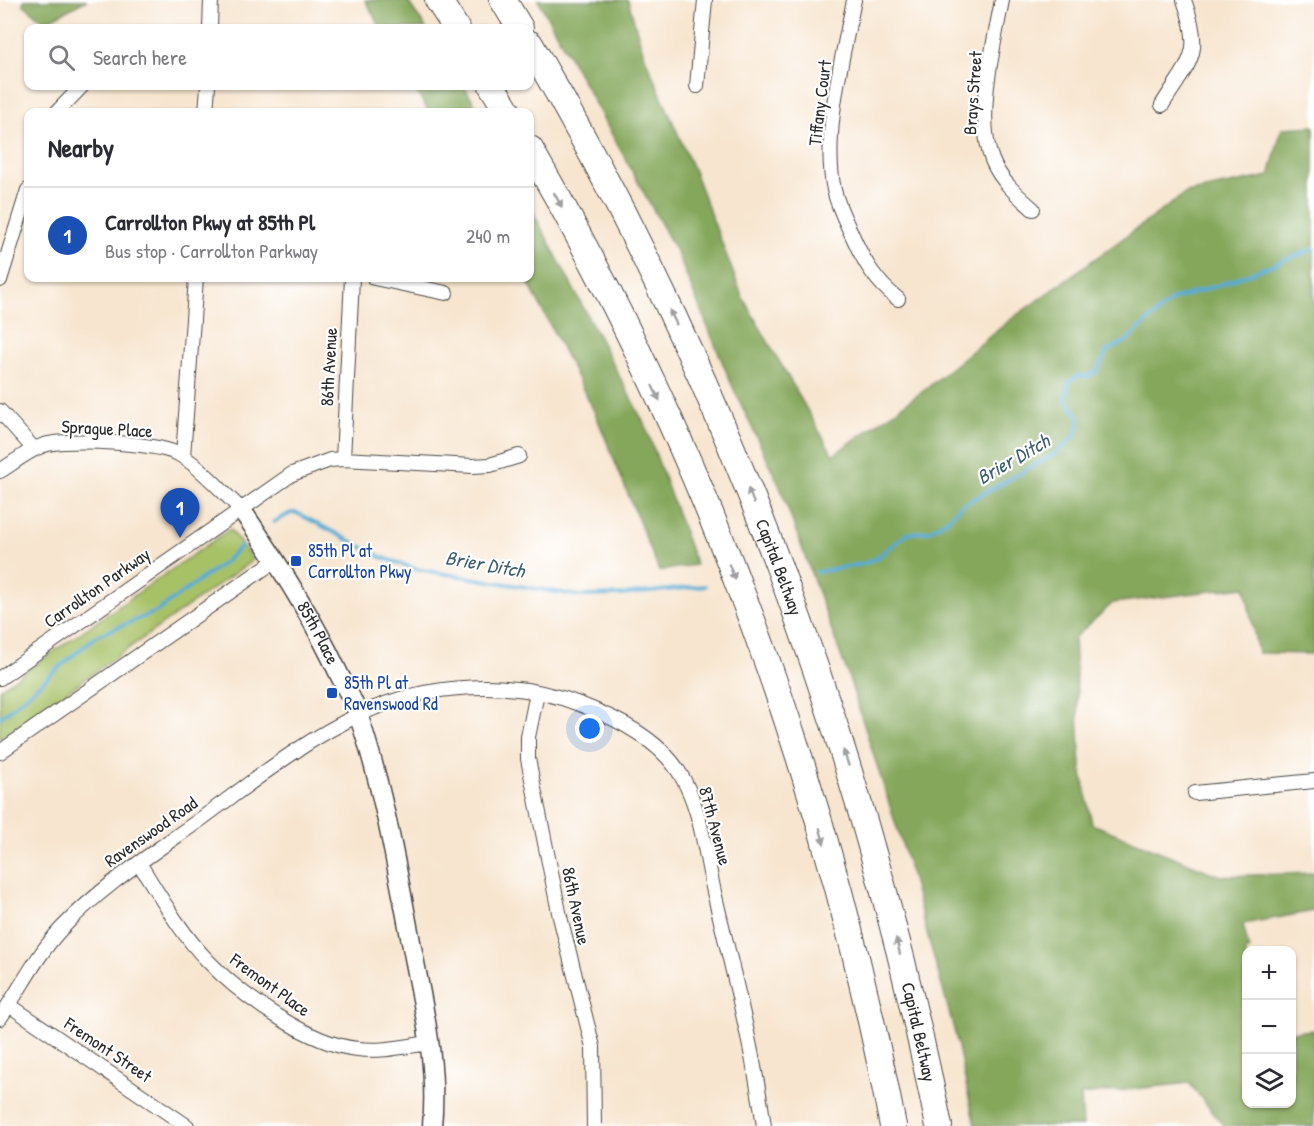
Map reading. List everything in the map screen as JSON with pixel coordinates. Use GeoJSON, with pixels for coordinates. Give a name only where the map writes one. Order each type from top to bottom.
{"type":"FeatureCollection","features":[{"type":"Feature","properties":{"kind":"highway"},"geometry":{"type":"LineString","coordinates":[[438,0],[453,24]]}},
{"type":"Feature","properties":{"kind":"highway"},"geometry":{"type":"LineString","coordinates":[[503,0],[518,24]]}},
{"type":"Feature","properties":{"kind":"highway","name":"Capital Beltway"},"geometry":{"type":"LineString","coordinates":[[534,51],[615,200],[661,292],[732,450],[776,560],[847,760],[879,870],[939,1126]]}},
{"type":"Feature","properties":{"kind":"highway"},"geometry":{"type":"LineString","coordinates":[[494,90],[506,108]]}},
{"type":"Feature","properties":{"kind":"highway"},"geometry":{"type":"LineString","coordinates":[[534,156],[581,241],[662,407],[737,586],[800,765],[836,882],[861,978],[893,1126]]}},
{"type":"Feature","properties":{"kind":"street"},"geometry":{"type":"LineString","coordinates":[[210,24],[211,0]]}},
{"type":"Feature","properties":{"kind":"street"},"geometry":{"type":"LineString","coordinates":[[697,86],[705,0]]}},
{"type":"Feature","properties":{"kind":"street","name":"Tiffany Court"},"geometry":{"type":"LineString","coordinates":[[854,0],[833,119],[832,179],[837,200],[861,256],[879,283],[898,299]]}},
{"type":"Feature","properties":{"kind":"street","name":"Brays Street"},"geometry":{"type":"LineString","coordinates":[[1002,0],[988,90],[988,147],[992,162],[1008,186],[1033,209]]}},
{"type":"Feature","properties":{"kind":"street"},"geometry":{"type":"LineString","coordinates":[[1162,105],[1194,53],[1194,28],[1184,0]]}},
{"type":"Feature","properties":{"kind":"street"},"geometry":{"type":"LineString","coordinates":[[61,108],[78,90]]}},
{"type":"Feature","properties":{"kind":"street"},"geometry":{"type":"LineString","coordinates":[[206,108],[208,90]]}},
{"type":"Feature","properties":{"kind":"street"},"geometry":{"type":"LineString","coordinates":[[0,280],[24,203]]}},
{"type":"Feature","properties":{"kind":"street"},"geometry":{"type":"LineString","coordinates":[[183,456],[196,282]]}},
{"type":"Feature","properties":{"kind":"street","name":"86th Avenue"},"geometry":{"type":"LineString","coordinates":[[343,459],[352,282]]}},
{"type":"Feature","properties":{"kind":"street"},"geometry":{"type":"LineString","coordinates":[[393,282],[447,293]]}},
{"type":"Feature","properties":{"kind":"street"},"geometry":{"type":"LineString","coordinates":[[0,411],[34,449]]}},
{"type":"Feature","properties":{"kind":"street","name":"Sprague Place"},"geometry":{"type":"LineString","coordinates":[[0,471],[34,449],[54,444],[93,442],[166,450],[183,456]]}},
{"type":"Feature","properties":{"kind":"street","name":"85th Place"},"geometry":{"type":"LineString","coordinates":[[183,456],[241,508],[276,560],[327,649],[359,715],[370,752],[399,880],[430,1043],[434,1074],[432,1126]]}},
{"type":"Feature","properties":{"kind":"street","name":"Carrollton Parkway"},"geometry":{"type":"LineString","coordinates":[[0,678],[292,474],[330,460],[473,466],[490,465],[519,456]]}},
{"type":"Feature","properties":{"kind":"street"},"geometry":{"type":"LineString","coordinates":[[0,752],[276,560]]}},
{"type":"Feature","properties":{"kind":"street","name":"87th Avenue"},"geometry":{"type":"LineString","coordinates":[[359,715],[399,699],[454,689],[499,687],[570,700],[625,725],[659,748],[680,772],[695,809],[743,1019],[764,1126]]}},
{"type":"Feature","properties":{"kind":"street","name":"86th Avenue"},"geometry":{"type":"LineString","coordinates":[[537,693],[528,737],[528,759],[560,917],[593,1047],[594,1126]]}},
{"type":"Feature","properties":{"kind":"street","name":"Ravenswood Road"},"geometry":{"type":"LineString","coordinates":[[0,1018],[27,972],[60,930],[99,890],[317,738],[359,715]]}},
{"type":"Feature","properties":{"kind":"street"},"geometry":{"type":"LineString","coordinates":[[1195,793],[1314,781]]}},
{"type":"Feature","properties":{"kind":"street","name":"Fremont Place"},"geometry":{"type":"LineString","coordinates":[[139,863],[177,922],[207,960],[228,980],[298,1029],[332,1045],[358,1049],[385,1050],[430,1043]]}},
{"type":"Feature","properties":{"kind":"street","name":"Fremont Street"},"geometry":{"type":"LineString","coordinates":[[9,1005],[181,1124]]}},
{"type":"Feature","properties":{"kind":"green space"},"geometry":{"type":"Polygon","coordinates":[[[24,0],[87,0],[45,22],[23,4],[24,0]]]}},
{"type":"Feature","properties":{"kind":"green space"},"geometry":{"type":"Polygon","coordinates":[[[365,0],[407,0],[423,24],[379,24],[365,0]]]}},
{"type":"Feature","properties":{"kind":"green space"},"geometry":{"type":"Polygon","coordinates":[[[538,0],[628,0],[644,55],[694,171],[743,298],[833,455],[923,391],[1010,320],[1186,193],[1269,176],[1282,128],[1314,126],[1314,654],[1258,653],[1245,587],[1113,603],[1074,638],[1081,768],[1092,824],[1220,876],[1314,873],[1314,911],[1243,924],[1248,946],[1242,946],[1242,1108],[1296,1108],[1296,1032],[1314,1030],[1314,1126],[1224,1126],[1189,1083],[1081,1095],[1083,1126],[975,1126],[955,1033],[903,847],[849,678],[780,487],[731,383],[677,253],[538,0]]]}},
{"type":"Feature","properties":{"kind":"green space"},"geometry":{"type":"Polygon","coordinates":[[[415,90],[466,90],[478,108],[427,108],[415,90]]]}},
{"type":"Feature","properties":{"kind":"green space"},"geometry":{"type":"Polygon","coordinates":[[[534,214],[645,425],[696,565],[659,571],[596,415],[528,282],[534,282],[534,214]]]}},
{"type":"Feature","properties":{"kind":"green space"},"geometry":{"type":"Polygon","coordinates":[[[230,529],[253,560],[0,739],[0,689],[230,529]]]}},
{"type":"Feature","properties":{"kind":"waterway","name":"Brier Ditch"},"geometry":{"type":"LineString","coordinates":[[817,572],[863,564],[877,558],[907,534],[929,531],[946,521],[961,506],[1057,453],[1073,438],[1079,427],[1078,415],[1066,401],[1068,383],[1077,376],[1089,376],[1097,371],[1107,351],[1125,342],[1172,300],[1222,284],[1314,249]]}},
{"type":"Feature","properties":{"kind":"waterway","name":"Brier Ditch"},"geometry":{"type":"LineString","coordinates":[[274,522],[291,513],[297,513],[381,557],[416,569],[581,596],[621,595],[705,586]]}},
{"type":"Feature","properties":{"kind":"waterway","name":"Brier Ditch"},"geometry":{"type":"LineString","coordinates":[[0,718],[96,636],[156,612],[225,562],[241,546]]}},
{"type":"Feature","properties":{"kind":"place","name":"Carrollton Pkwy at 85th Pl"},"geometry":{"type":"Point","coordinates":[180,538]}},
{"type":"Feature","properties":{"kind":"place","name":"85th Pl at Carrollton Pkwy"},"geometry":{"type":"Point","coordinates":[296,561]}},
{"type":"Feature","properties":{"kind":"place","name":"85th Pl at Ravenswood Rd"},"geometry":{"type":"Point","coordinates":[332,693]}}]}
